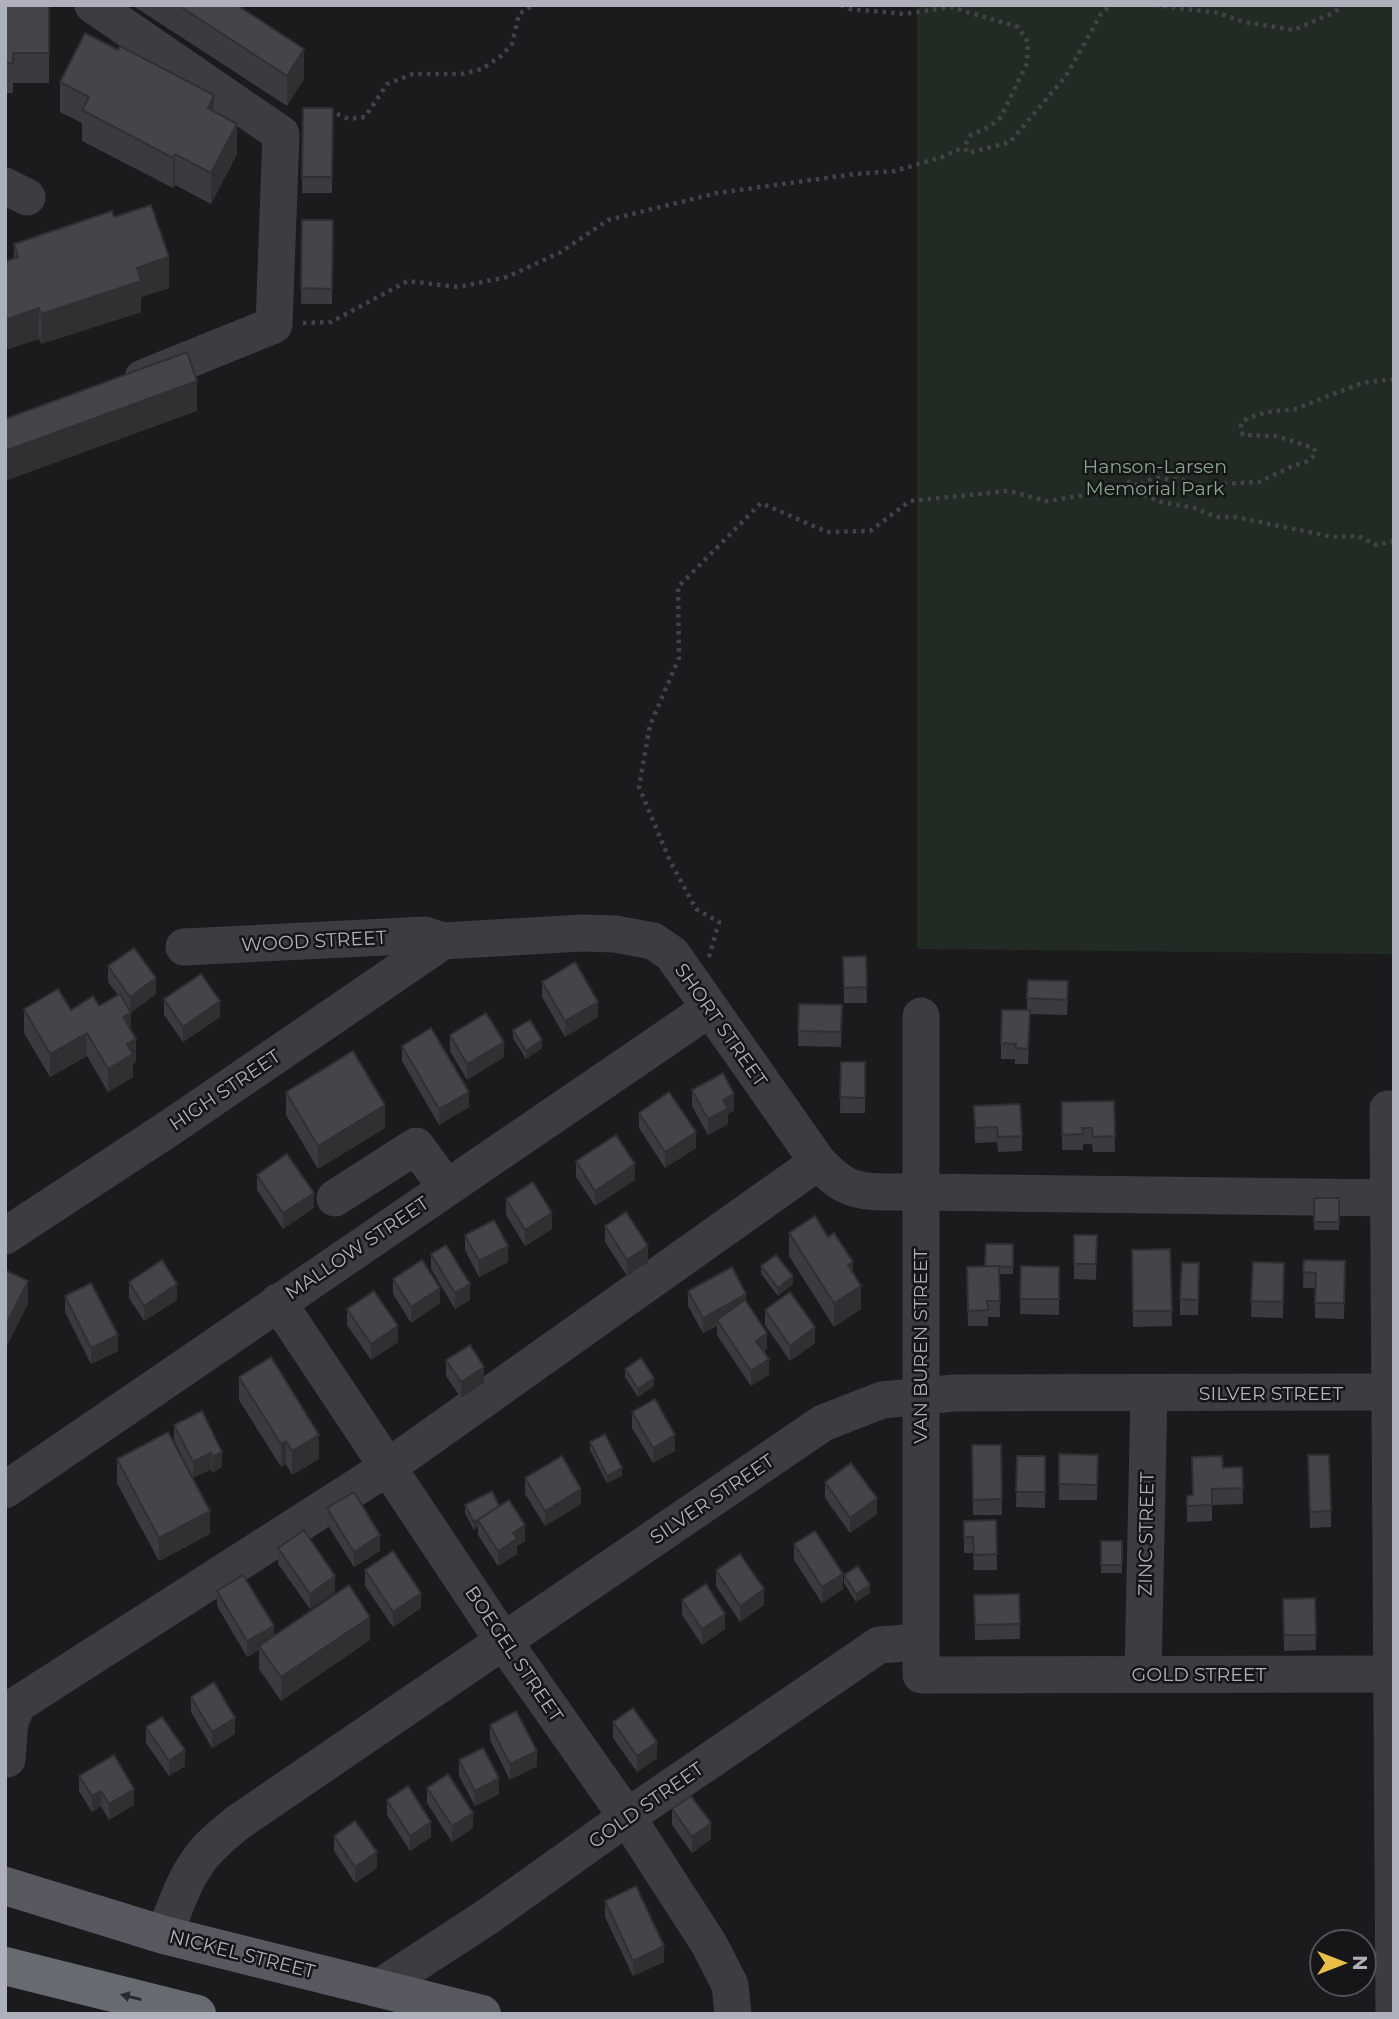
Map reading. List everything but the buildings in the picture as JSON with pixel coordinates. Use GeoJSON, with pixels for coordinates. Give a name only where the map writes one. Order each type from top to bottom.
{"type":"FeatureCollection","features":[{"type":"Feature","properties":{"kind":"highway"},"geometry":{"type":"LineString","coordinates":[[5,1966],[197,2014]]}},
{"type":"Feature","properties":{"kind":"main road","name":"NICKEL STREET"},"geometry":{"type":"LineString","coordinates":[[5,1886],[164,1935],[482,2014]]}},
{"type":"Feature","properties":{"kind":"street"},"geometry":{"type":"LineString","coordinates":[[93,5],[281,134],[274,325],[108,392]]}},
{"type":"Feature","properties":{"kind":"street","name":"SHORT STREET"},"geometry":{"type":"LineString","coordinates":[[443,941],[582,933],[615,934],[653,941],[672,954],[818,1162],[849,1188],[919,1192],[1391,1198]]}},
{"type":"Feature","properties":{"kind":"street","name":"WOOD STREET"},"geometry":{"type":"LineString","coordinates":[[184,947],[425,935],[443,941]]}},
{"type":"Feature","properties":{"kind":"street","name":"HIGH STREET"},"geometry":{"type":"LineString","coordinates":[[5,1236],[172,1127],[443,941]]}},
{"type":"Feature","properties":{"kind":"street","name":"MALLOW STREET"},"geometry":{"type":"LineString","coordinates":[[5,1490],[709,1009]]}},
{"type":"Feature","properties":{"kind":"street","name":"VAN BUREN STREET"},"geometry":{"type":"LineString","coordinates":[[921,1016],[921,1659]]}},
{"type":"Feature","properties":{"kind":"street"},"geometry":{"type":"LineString","coordinates":[[1388,1109],[1391,1198],[1394,2014]]}},
{"type":"Feature","properties":{"kind":"street"},"geometry":{"type":"LineString","coordinates":[[335,1198],[416,1146],[446,1187]]}},
{"type":"Feature","properties":{"kind":"street"},"geometry":{"type":"LineString","coordinates":[[7,1759],[10,1720],[18,1704],[388,1467],[818,1162]]}},
{"type":"Feature","properties":{"kind":"street","name":"BOEGEL STREET"},"geometry":{"type":"LineString","coordinates":[[278,1302],[503,1642],[627,1817],[720,1965],[730,1985],[733,2014]]}},
{"type":"Feature","properties":{"kind":"street","name":"SILVER STREET"},"geometry":{"type":"LineString","coordinates":[[164,1935],[197,1862],[230,1829],[823,1423],[882,1400],[955,1393],[1392,1392]]}},
{"type":"Feature","properties":{"kind":"street","name":"ZINC STREET"},"geometry":{"type":"LineString","coordinates":[[1143,1674],[1149,1393]]}},
{"type":"Feature","properties":{"kind":"street","name":"GOLD STREET"},"geometry":{"type":"LineString","coordinates":[[378,1988],[487,1917],[627,1817],[879,1645],[921,1659],[1143,1674],[1393,1674]]}},
{"type":"Feature","properties":{"kind":"path"},"geometry":{"type":"LineString","coordinates":[[322,110],[349,118],[365,117],[387,84],[413,74],[462,75],[482,69],[501,56],[512,44],[519,14],[533,5]]}},
{"type":"Feature","properties":{"kind":"path"},"geometry":{"type":"LineString","coordinates":[[274,325],[331,322],[408,281],[457,288],[507,278],[561,252],[608,220],[717,193],[843,175],[895,171],[942,157],[964,147],[971,135],[989,127],[1001,117],[1027,63],[1028,42],[1018,27],[951,7],[905,15],[850,9],[841,5]]}},
{"type":"Feature","properties":{"kind":"path"},"geometry":{"type":"LineString","coordinates":[[964,147],[968,153],[1010,142],[1066,76],[1101,15],[1111,5]]}},
{"type":"Feature","properties":{"kind":"path"},"geometry":{"type":"LineString","coordinates":[[1154,5],[1218,13],[1244,22],[1294,30],[1335,12],[1341,5]]}},
{"type":"Feature","properties":{"kind":"path"},"geometry":{"type":"LineString","coordinates":[[1139,487],[1145,481],[1155,478],[1222,485],[1259,482],[1270,478],[1285,469],[1313,459],[1316,454],[1314,448],[1276,436],[1243,435],[1240,429],[1242,422],[1267,412],[1295,409],[1362,383],[1394,379]]}},
{"type":"Feature","properties":{"kind":"path"},"geometry":{"type":"LineString","coordinates":[[707,962],[719,922],[696,908],[670,861],[639,787],[650,725],[679,658],[678,587],[761,503],[827,532],[870,531],[910,500],[1008,491],[1047,500],[1111,491],[1131,481],[1139,487],[1141,494],[1151,499],[1195,508],[1216,517],[1235,517],[1333,537],[1358,536],[1376,545],[1394,541]]}},
{"type":"Feature","properties":{"kind":"green space","name":"Hanson-Larsen Memorial Park"},"geometry":{"type":"Polygon","coordinates":[[[917,5],[1394,5],[1394,954],[917,949],[917,5]]]}}]}
